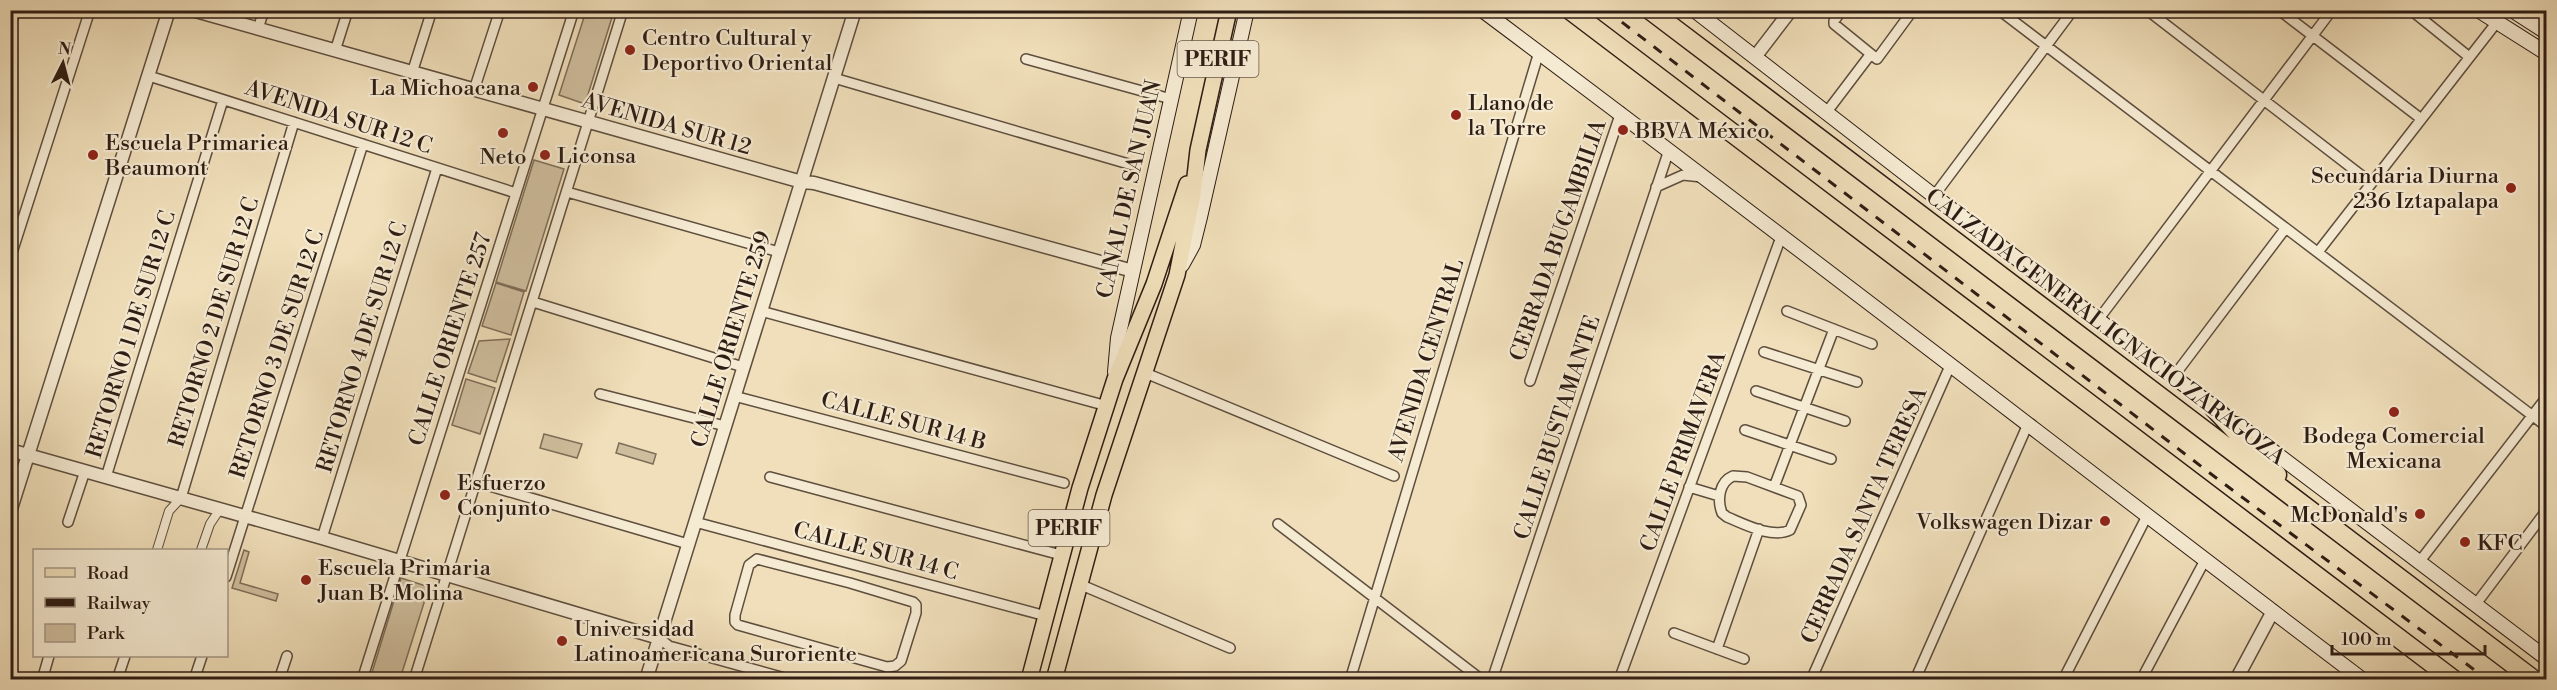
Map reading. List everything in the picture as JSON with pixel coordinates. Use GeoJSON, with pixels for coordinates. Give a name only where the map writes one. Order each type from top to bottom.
{"type":"FeatureCollection","features":[{"type":"Feature","properties":{"kind":"highway"},"geometry":{"type":"LineString","coordinates":[[1570,10],[2454,680]]}},
{"type":"Feature","properties":{"kind":"highway","name":"CALZADA GENERAL IGNACIO ZARAGOZA"},"geometry":{"type":"LineString","coordinates":[[1650,10],[2534,680]]}},
{"type":"Feature","properties":{"kind":"highway"},"geometry":{"type":"LineString","coordinates":[[2213,407],[2311,511]]}},
{"type":"Feature","properties":{"kind":"main road","name":"CANAL DE SAN JUAN"},"geometry":{"type":"LineString","coordinates":[[1114,379],[1118,338],[1191,10]]}},
{"type":"Feature","properties":{"kind":"main road","name":"CANAL DE SAN JUAN"},"geometry":{"type":"LineString","coordinates":[[1177,275],[1193,194],[1198,150],[1229,10]]}},
{"type":"Feature","properties":{"kind":"main road","name":"CANAL DE SAN JUAN"},"geometry":{"type":"LineString","coordinates":[[1054,680],[1104,495],[1143,372],[1177,275],[1192,244],[1200,217],[1247,10]]}},
{"type":"Feature","properties":{"kind":"main road"},"geometry":{"type":"LineString","coordinates":[[1482,10],[1621,112],[1781,237],[2363,680]]}},
{"type":"Feature","properties":{"kind":"main road","name":"CALZADA GENERAL IGNACIO ZARAGOZA"},"geometry":{"type":"LineString","coordinates":[[1694,10],[1934,196],[2547,658]]}},
{"type":"Feature","properties":{"kind":"main road"},"geometry":{"type":"LineString","coordinates":[[2478,10],[2547,53]]}},
{"type":"Feature","properties":{"kind":"main road"},"geometry":{"type":"LineString","coordinates":[[2512,10],[2532,16],[2547,32]]}},
{"type":"Feature","properties":{"kind":"main road","name":"CANAL DE SAN JUAN"},"geometry":{"type":"LineString","coordinates":[[1029,680],[1061,555],[1114,379],[1154,285],[1198,150]]}},
{"type":"Feature","properties":{"kind":"street"},"geometry":{"type":"LineString","coordinates":[[10,26],[16,10]]}},
{"type":"Feature","properties":{"kind":"street"},"geometry":{"type":"LineString","coordinates":[[10,259],[90,10]]}},
{"type":"Feature","properties":{"kind":"street"},"geometry":{"type":"LineString","coordinates":[[10,512],[150,76],[169,10]]}},
{"type":"Feature","properties":{"kind":"street","name":"AVENIDA SUR 12"},"geometry":{"type":"LineString","coordinates":[[192,10],[802,182],[814,183],[1133,271]]}},
{"type":"Feature","properties":{"kind":"street"},"geometry":{"type":"LineString","coordinates":[[258,29],[264,10]]}},
{"type":"Feature","properties":{"kind":"street"},"geometry":{"type":"LineString","coordinates":[[335,51],[348,10]]}},
{"type":"Feature","properties":{"kind":"street"},"geometry":{"type":"LineString","coordinates":[[412,72],[432,10]]}},
{"type":"Feature","properties":{"kind":"street"},"geometry":{"type":"LineString","coordinates":[[474,90],[500,10]]}},
{"type":"Feature","properties":{"kind":"street","name":"CALLE ORIENTE 257"},"geometry":{"type":"LineString","coordinates":[[362,680],[574,10]]}},
{"type":"Feature","properties":{"kind":"street"},"geometry":{"type":"LineString","coordinates":[[414,680],[590,123],[623,10]]}},
{"type":"Feature","properties":{"kind":"street","name":"CALLE ORIENTE 259"},"geometry":{"type":"LineString","coordinates":[[646,680],[855,10]]}},
{"type":"Feature","properties":{"kind":"street"},"geometry":{"type":"LineString","coordinates":[[1755,57],[1791,10]]}},
{"type":"Feature","properties":{"kind":"street"},"geometry":{"type":"LineString","coordinates":[[1842,10],[1834,19],[1834,24],[1875,58],[1879,57],[1913,10]]}},
{"type":"Feature","properties":{"kind":"street"},"geometry":{"type":"LineString","coordinates":[[1999,10],[2547,426]]}},
{"type":"Feature","properties":{"kind":"street"},"geometry":{"type":"LineString","coordinates":[[1934,196],[2073,10]]}},
{"type":"Feature","properties":{"kind":"street"},"geometry":{"type":"LineString","coordinates":[[2147,10],[2370,182]]}},
{"type":"Feature","properties":{"kind":"street"},"geometry":{"type":"LineString","coordinates":[[2279,10],[2420,118]]}},
{"type":"Feature","properties":{"kind":"street"},"geometry":{"type":"LineString","coordinates":[[2098,320],[2332,10]]}},
{"type":"Feature","properties":{"kind":"street"},"geometry":{"type":"LineString","coordinates":[[2411,10],[2468,56]]}},
{"type":"Feature","properties":{"kind":"street"},"geometry":{"type":"LineString","coordinates":[[2318,252],[2468,56],[2497,22]]}},
{"type":"Feature","properties":{"kind":"street","name":"AVENIDA CENTRAL"},"geometry":{"type":"LineString","coordinates":[[1350,680],[1539,52]]}},
{"type":"Feature","properties":{"kind":"street"},"geometry":{"type":"LineString","coordinates":[[1826,113],[1870,55]]}},
{"type":"Feature","properties":{"kind":"street"},"geometry":{"type":"LineString","coordinates":[[1026,59],[1171,99]]}},
{"type":"Feature","properties":{"kind":"street","name":"AVENIDA SUR 12 C"},"geometry":{"type":"LineString","coordinates":[[150,76],[516,193]]}},
{"type":"Feature","properties":{"kind":"street"},"geometry":{"type":"LineString","coordinates":[[834,78],[1132,165]]}},
{"type":"Feature","properties":{"kind":"street","name":"RETORNO 1 DE SUR 12 C"},"geometry":{"type":"LineString","coordinates":[[106,477],[223,100]]}},
{"type":"Feature","properties":{"kind":"street","name":"CERRADA BUGAMBILIA"},"geometry":{"type":"LineString","coordinates":[[1530,381],[1621,112]]}},
{"type":"Feature","properties":{"kind":"street","name":"RETORNO 2 DE SUR 12 C"},"geometry":{"type":"LineString","coordinates":[[181,498],[294,122]]}},
{"type":"Feature","properties":{"kind":"street","name":"RETORNO 3 DE SUR 12 C"},"geometry":{"type":"LineString","coordinates":[[228,571],[363,144]]}},
{"type":"Feature","properties":{"kind":"street","name":"CALLE BUSTAMANTE"},"geometry":{"type":"LineString","coordinates":[[1492,680],[1669,150]]}},
{"type":"Feature","properties":{"kind":"street","name":"RETORNO 4 DE SUR 12 C"},"geometry":{"type":"LineString","coordinates":[[322,538],[437,168]]}},
{"type":"Feature","properties":{"kind":"street"},"geometry":{"type":"LineString","coordinates":[[1656,187],[1683,175],[1703,177]]}},
{"type":"Feature","properties":{"kind":"street"},"geometry":{"type":"LineString","coordinates":[[567,192],[779,252]]}},
{"type":"Feature","properties":{"kind":"street"},"geometry":{"type":"LineString","coordinates":[[2174,376],[2285,229]]}},
{"type":"Feature","properties":{"kind":"street","name":"CALLE PRIMAVERA"},"geometry":{"type":"LineString","coordinates":[[1619,680],[1781,237]]}},
{"type":"Feature","properties":{"kind":"street"},"geometry":{"type":"LineString","coordinates":[[533,302],[743,367]]}},
{"type":"Feature","properties":{"kind":"street"},"geometry":{"type":"LineString","coordinates":[[761,311],[1107,406]]}},
{"type":"Feature","properties":{"kind":"street"},"geometry":{"type":"LineString","coordinates":[[1787,311],[1872,344]]}},
{"type":"Feature","properties":{"kind":"street"},"geometry":{"type":"LineString","coordinates":[[1774,487],[1834,329]]}},
{"type":"Feature","properties":{"kind":"street"},"geometry":{"type":"LineString","coordinates":[[1764,352],[1857,382]]}},
{"type":"Feature","properties":{"kind":"street","name":"CERRADA SANTA TERESA"},"geometry":{"type":"LineString","coordinates":[[1811,680],[1950,366]]}},
{"type":"Feature","properties":{"kind":"street"},"geometry":{"type":"LineString","coordinates":[[1143,372],[1394,476]]}},
{"type":"Feature","properties":{"kind":"street"},"geometry":{"type":"LineString","coordinates":[[1756,391],[1845,421]]}},
{"type":"Feature","properties":{"kind":"street"},"geometry":{"type":"LineString","coordinates":[[600,394],[725,426]]}},
{"type":"Feature","properties":{"kind":"street","name":"CALLE SUR 14 B"},"geometry":{"type":"LineString","coordinates":[[734,396],[1064,483]]}},
{"type":"Feature","properties":{"kind":"street"},"geometry":{"type":"LineString","coordinates":[[2420,561],[2547,398]]}},
{"type":"Feature","properties":{"kind":"street"},"geometry":{"type":"LineString","coordinates":[[1915,680],[2028,424]]}},
{"type":"Feature","properties":{"kind":"street"},"geometry":{"type":"LineString","coordinates":[[1745,430],[1831,459]]}},
{"type":"Feature","properties":{"kind":"street"},"geometry":{"type":"LineString","coordinates":[[10,450],[447,574],[659,638],[669,646],[792,680]]}},
{"type":"Feature","properties":{"kind":"street"},"geometry":{"type":"LineString","coordinates":[[68,522],[85,471]]}},
{"type":"Feature","properties":{"kind":"street"},"geometry":{"type":"LineString","coordinates":[[1733,476],[1747,477],[1798,496],[1801,505],[1790,530],[1784,534],[1759,529],[1727,518],[1719,507],[1719,496],[1726,480],[1733,476]]}},
{"type":"Feature","properties":{"kind":"street"},"geometry":{"type":"LineString","coordinates":[[770,477],[1061,555]]}},
{"type":"Feature","properties":{"kind":"street"},"geometry":{"type":"LineString","coordinates":[[476,482],[688,544]]}},
{"type":"Feature","properties":{"kind":"street"},"geometry":{"type":"LineString","coordinates":[[1689,487],[1719,496]]}},
{"type":"Feature","properties":{"kind":"street"},"geometry":{"type":"LineString","coordinates":[[157,549],[169,511],[181,498]]}},
{"type":"Feature","properties":{"kind":"street"},"geometry":{"type":"LineString","coordinates":[[201,549],[210,524],[220,509]]}},
{"type":"Feature","properties":{"kind":"street"},"geometry":{"type":"LineString","coordinates":[[2476,604],[2547,511]]}},
{"type":"Feature","properties":{"kind":"street"},"geometry":{"type":"LineString","coordinates":[[2063,680],[2147,516]]}},
{"type":"Feature","properties":{"kind":"street","name":"CALLE SUR 14 C"},"geometry":{"type":"LineString","coordinates":[[695,522],[1046,616]]}},
{"type":"Feature","properties":{"kind":"street"},"geometry":{"type":"LineString","coordinates":[[1278,524],[1482,680]]}},
{"type":"Feature","properties":{"kind":"street"},"geometry":{"type":"LineString","coordinates":[[1717,649],[1759,529]]}},
{"type":"Feature","properties":{"kind":"street"},"geometry":{"type":"LineString","coordinates":[[754,559],[850,583],[916,605],[916,613],[901,661],[895,666],[887,667],[735,622],[749,565],[754,559]]}},
{"type":"Feature","properties":{"kind":"street"},"geometry":{"type":"LineString","coordinates":[[2141,680],[2205,560]]}},
{"type":"Feature","properties":{"kind":"street"},"geometry":{"type":"LineString","coordinates":[[850,583],[857,565]]}},
{"type":"Feature","properties":{"kind":"street"},"geometry":{"type":"LineString","coordinates":[[1078,585],[1230,648]]}},
{"type":"Feature","properties":{"kind":"street"},"geometry":{"type":"LineString","coordinates":[[2236,680],[2273,611]]}},
{"type":"Feature","properties":{"kind":"street"},"geometry":{"type":"LineString","coordinates":[[1674,633],[1744,659]]}},
{"type":"Feature","properties":{"kind":"street"},"geometry":{"type":"LineString","coordinates":[[279,680],[287,656]]}},
{"type":"Feature","properties":{"kind":"street"},"geometry":{"type":"LineString","coordinates":[[42,680],[49,657]]}},
{"type":"Feature","properties":{"kind":"street"},"geometry":{"type":"LineString","coordinates":[[117,680],[125,657]]}},
{"type":"Feature","properties":{"kind":"street"},"geometry":{"type":"LineString","coordinates":[[194,680],[202,657]]}},
{"type":"Feature","properties":{"kind":"green space"},"geometry":{"type":"Polygon","coordinates":[[[586,11],[614,11],[585,104],[559,95],[586,11]]]}},
{"type":"Feature","properties":{"kind":"green space"},"geometry":{"type":"Polygon","coordinates":[[[534,160],[564,169],[526,291],[496,282],[534,160]]]}},
{"type":"Feature","properties":{"kind":"green space"},"geometry":{"type":"Polygon","coordinates":[[[496,283],[524,292],[511,335],[482,326],[496,283]]]}},
{"type":"Feature","properties":{"kind":"green space"},"geometry":{"type":"Polygon","coordinates":[[[510,339],[496,382],[468,373],[479,341],[510,339]]]}},
{"type":"Feature","properties":{"kind":"green space"},"geometry":{"type":"Polygon","coordinates":[[[466,379],[495,388],[480,434],[452,425],[466,379]]]}},
{"type":"Feature","properties":{"kind":"green space"},"geometry":{"type":"Polygon","coordinates":[[[544,434],[582,444],[577,458],[540,448],[544,434]]]}},
{"type":"Feature","properties":{"kind":"green space"},"geometry":{"type":"Polygon","coordinates":[[[619,443],[656,454],[653,464],[616,453],[619,443]]]}},
{"type":"Feature","properties":{"kind":"green space"},"geometry":{"type":"Polygon","coordinates":[[[244,550],[249,552],[240,583],[278,594],[276,601],[232,588],[244,550]]]}},
{"type":"Feature","properties":{"kind":"green space"},"geometry":{"type":"Polygon","coordinates":[[[401,578],[429,587],[400,679],[370,679],[401,578]]]}},
{"type":"Feature","properties":{"kind":"railway"},"geometry":{"type":"LineString","coordinates":[[1606,10],[2215,477],[2488,680]]}},
{"type":"Feature","properties":{"kind":"place","name":"Centro Cultural y Deportivo Oriental"},"geometry":{"type":"Point","coordinates":[630,50]}},
{"type":"Feature","properties":{"kind":"place","name":"La Michoacana"},"geometry":{"type":"Point","coordinates":[533,87]}},
{"type":"Feature","properties":{"kind":"place","name":"Llano de la Torre"},"geometry":{"type":"Point","coordinates":[1456,115]}},
{"type":"Feature","properties":{"kind":"place","name":"BBVA México"},"geometry":{"type":"Point","coordinates":[1623,130]}},
{"type":"Feature","properties":{"kind":"place","name":"Neto"},"geometry":{"type":"Point","coordinates":[503,133]}},
{"type":"Feature","properties":{"kind":"place","name":"Escuela Primariea Beaumont"},"geometry":{"type":"Point","coordinates":[93,155]}},
{"type":"Feature","properties":{"kind":"place","name":"Liconsa"},"geometry":{"type":"Point","coordinates":[545,155]}},
{"type":"Feature","properties":{"kind":"place","name":"Secundaria Diurna 236 Iztapalapa"},"geometry":{"type":"Point","coordinates":[2511,188]}},
{"type":"Feature","properties":{"kind":"place","name":"Bodega Comercial Mexicana"},"geometry":{"type":"Point","coordinates":[2394,412]}},
{"type":"Feature","properties":{"kind":"place","name":"Esfuerzo Conjunto"},"geometry":{"type":"Point","coordinates":[445,495]}},
{"type":"Feature","properties":{"kind":"place","name":"McDonald's"},"geometry":{"type":"Point","coordinates":[2420,514]}},
{"type":"Feature","properties":{"kind":"place","name":"Volkswagen Dizar"},"geometry":{"type":"Point","coordinates":[2105,521]}},
{"type":"Feature","properties":{"kind":"place","name":"KFC"},"geometry":{"type":"Point","coordinates":[2465,542]}},
{"type":"Feature","properties":{"kind":"place","name":"Escuela Primaria Juan B. Molina"},"geometry":{"type":"Point","coordinates":[306,580]}},
{"type":"Feature","properties":{"kind":"place","name":"Universidad Latinoamericana Suroriente"},"geometry":{"type":"Point","coordinates":[562,641]}}]}
